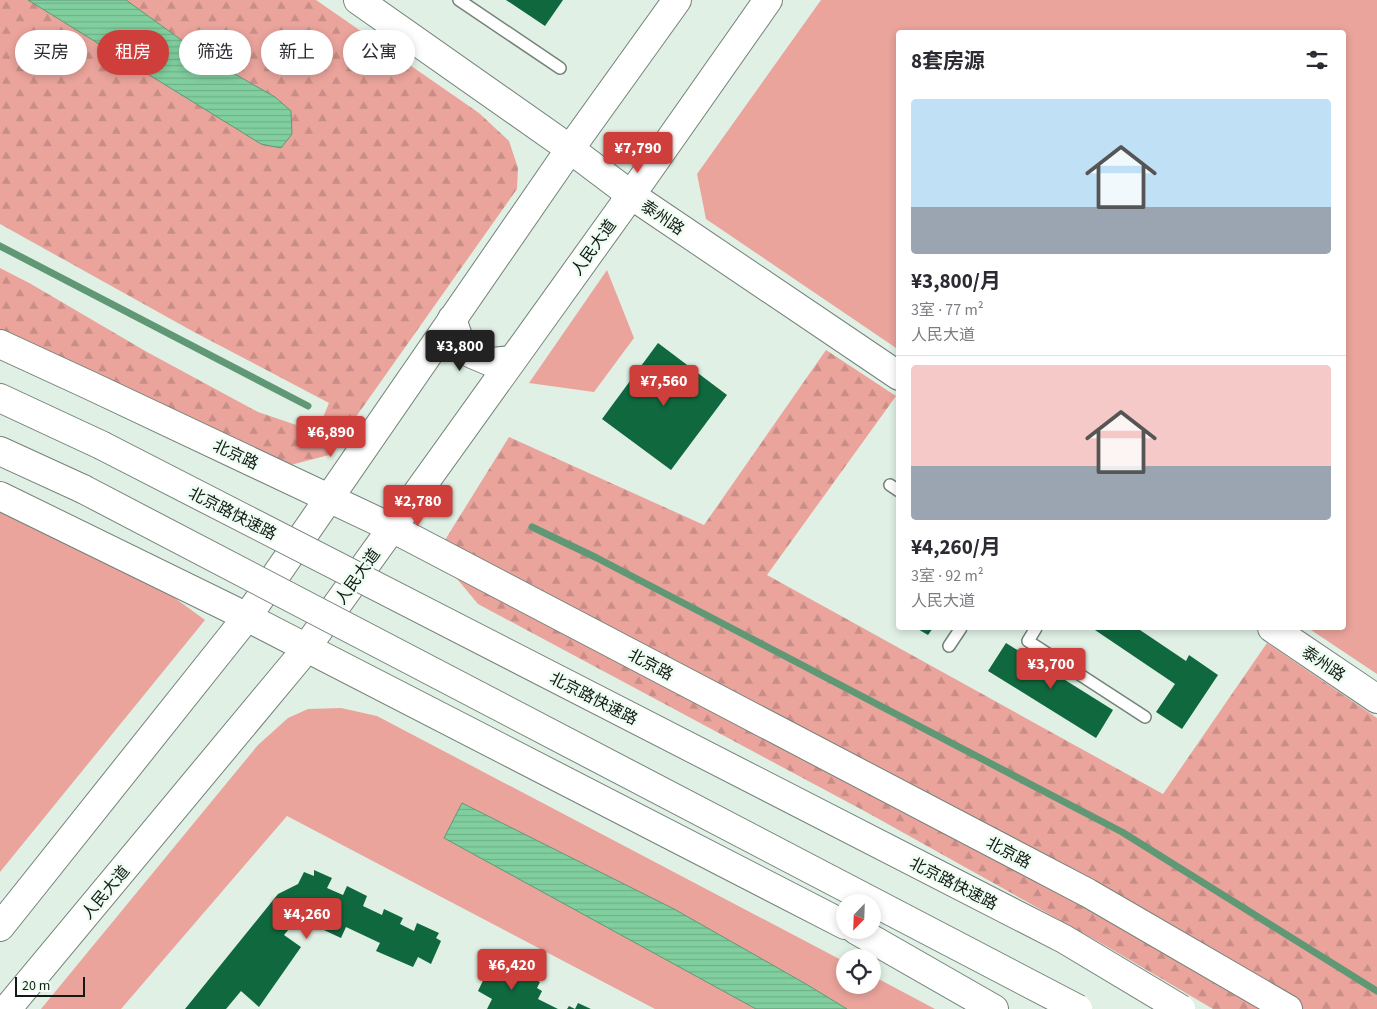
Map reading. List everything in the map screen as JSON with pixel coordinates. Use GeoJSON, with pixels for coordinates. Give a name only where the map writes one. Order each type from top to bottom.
{"type":"FeatureCollection","features":[{"type":"Feature","properties":{"kind":"main road","name":"泰州路"},"geometry":{"type":"LineString","coordinates":[[358,0],[570,149],[631,195],[896,374]]}},
{"type":"Feature","properties":{"kind":"main road"},"geometry":{"type":"LineString","coordinates":[[0,927],[247,617],[570,149],[677,0]]}},
{"type":"Feature","properties":{"kind":"main road","name":"人民大道"},"geometry":{"type":"LineString","coordinates":[[9,1009],[298,659],[631,195],[768,0]]}},
{"type":"Feature","properties":{"kind":"main road"},"geometry":{"type":"LineString","coordinates":[[452,319],[460,342],[472,354],[491,362],[512,360]]}},
{"type":"Feature","properties":{"kind":"main road","name":"北京路"},"geometry":{"type":"LineString","coordinates":[[0,344],[392,528],[1088,893],[1288,1009]]}},
{"type":"Feature","properties":{"kind":"main road","name":"北京路快速路"},"geometry":{"type":"LineString","coordinates":[[0,398],[109,449],[1064,939],[1181,1009]]}},
{"type":"Feature","properties":{"kind":"main road"},"geometry":{"type":"LineString","coordinates":[[0,451],[91,494],[1078,1009]]}},
{"type":"Feature","properties":{"kind":"main road"},"geometry":{"type":"LineString","coordinates":[[0,496],[247,617],[836,919]]}},
{"type":"Feature","properties":{"kind":"main road","name":"泰州路"},"geometry":{"type":"LineString","coordinates":[[1275,630],[1377,698]]}},
{"type":"Feature","properties":{"kind":"main road"},"geometry":{"type":"LineString","coordinates":[[872,939],[994,1009]]}},
{"type":"Feature","properties":{"kind":"lane"},"geometry":{"type":"LineString","coordinates":[[459,0],[560,68]]}},
{"type":"Feature","properties":{"kind":"lane"},"geometry":{"type":"LineString","coordinates":[[949,646],[960,630]]}},
{"type":"Feature","properties":{"kind":"lane"},"geometry":{"type":"LineString","coordinates":[[1035,630],[1028,641],[1145,717]]}},
{"type":"Feature","properties":{"kind":"green space"},"geometry":{"type":"Polygon","coordinates":[[[0,0],[316,0],[359,30],[343,30],[343,75],[415,75],[415,69],[479,113],[509,141],[518,168],[517,189],[329,455],[283,467],[69,374],[0,330],[0,268],[147,352],[258,412],[317,432],[329,403],[194,332],[0,224],[0,0]]]}},
{"type":"Feature","properties":{"kind":"green space"},"geometry":{"type":"Polygon","coordinates":[[[821,0],[1377,0],[1377,674],[1311,630],[1346,630],[1346,30],[896,30],[896,348],[706,219],[697,174],[821,0]]]}},
{"type":"Feature","properties":{"kind":"green space"},"geometry":{"type":"Polygon","coordinates":[[[607,270],[634,338],[594,392],[529,383],[607,270]]]}},
{"type":"Feature","properties":{"kind":"green space"},"geometry":{"type":"Polygon","coordinates":[[[826,350],[896,396],[767,575],[1163,794],[1267,643],[1377,718],[1377,1009],[1213,1009],[1106,946],[868,813],[478,604],[448,568],[445,540],[509,437],[704,525],[826,350]]]}},
{"type":"Feature","properties":{"kind":"green space"},"geometry":{"type":"Polygon","coordinates":[[[0,511],[168,593],[205,620],[0,872],[0,511]]]}},
{"type":"Feature","properties":{"kind":"green space"},"geometry":{"type":"Polygon","coordinates":[[[341,708],[377,716],[836,957],[836,994],[881,994],[881,980],[935,1009],[655,1009],[287,816],[121,1009],[41,1009],[258,745],[288,718],[308,709],[341,708]]]}},
{"type":"Feature","properties":{"kind":"shaded area"},"geometry":{"type":"Polygon","coordinates":[[[28,0],[126,0],[168,30],[97,30],[97,43],[87,36],[87,30],[77,30],[28,0]]]}},
{"type":"Feature","properties":{"kind":"shaded area"},"geometry":{"type":"Polygon","coordinates":[[[169,31],[179,38],[179,75],[236,75],[275,97],[291,111],[292,134],[281,148],[261,144],[149,75],[169,75],[169,31]]]}},
{"type":"Feature","properties":{"kind":"shaded area"},"geometry":{"type":"Polygon","coordinates":[[[462,803],[674,909],[847,1009],[756,1009],[444,838],[462,803]]]}},
{"type":"Feature","properties":{"kind":"building"},"geometry":{"type":"Polygon","coordinates":[[[506,0],[563,0],[545,26],[506,0]]]}},
{"type":"Feature","properties":{"kind":"building"},"geometry":{"type":"Polygon","coordinates":[[[658,343],[727,395],[671,470],[602,419],[658,343]]]}},
{"type":"Feature","properties":{"kind":"building"},"geometry":{"type":"Polygon","coordinates":[[[919,630],[932,630],[928,635],[919,630]]]}},
{"type":"Feature","properties":{"kind":"building"},"geometry":{"type":"Polygon","coordinates":[[[1095,630],[1140,630],[1186,661],[1189,655],[1218,675],[1182,729],[1156,712],[1175,684],[1095,630]]]}},
{"type":"Feature","properties":{"kind":"building"},"geometry":{"type":"Polygon","coordinates":[[[1006,643],[1113,710],[1096,738],[988,671],[1006,643]]]}},
{"type":"Feature","properties":{"kind":"building"},"geometry":{"type":"Polygon","coordinates":[[[314,870],[332,878],[327,888],[343,895],[347,886],[367,896],[363,906],[382,915],[384,909],[403,918],[400,924],[414,931],[417,923],[439,933],[436,938],[441,941],[431,964],[418,957],[413,967],[376,951],[380,943],[346,927],[341,938],[298,918],[284,935],[301,947],[259,1007],[241,991],[226,1009],[185,1009],[278,894],[298,884],[304,872],[314,876],[314,870]]]}},
{"type":"Feature","properties":{"kind":"building"},"geometry":{"type":"Polygon","coordinates":[[[491,964],[517,977],[520,972],[540,982],[537,988],[542,991],[538,999],[558,1009],[487,1009],[492,999],[478,991],[491,964]]]}},
{"type":"Feature","properties":{"kind":"building"},"geometry":{"type":"Polygon","coordinates":[[[578,1003],[591,1009],[575,1009],[578,1003]]]}},
{"type":"Feature","properties":{"kind":"waterway"},"geometry":{"type":"LineString","coordinates":[[0,246],[308,406]]}},
{"type":"Feature","properties":{"kind":"waterway"},"geometry":{"type":"LineString","coordinates":[[532,527],[597,558],[1122,832],[1377,991]]}}]}
